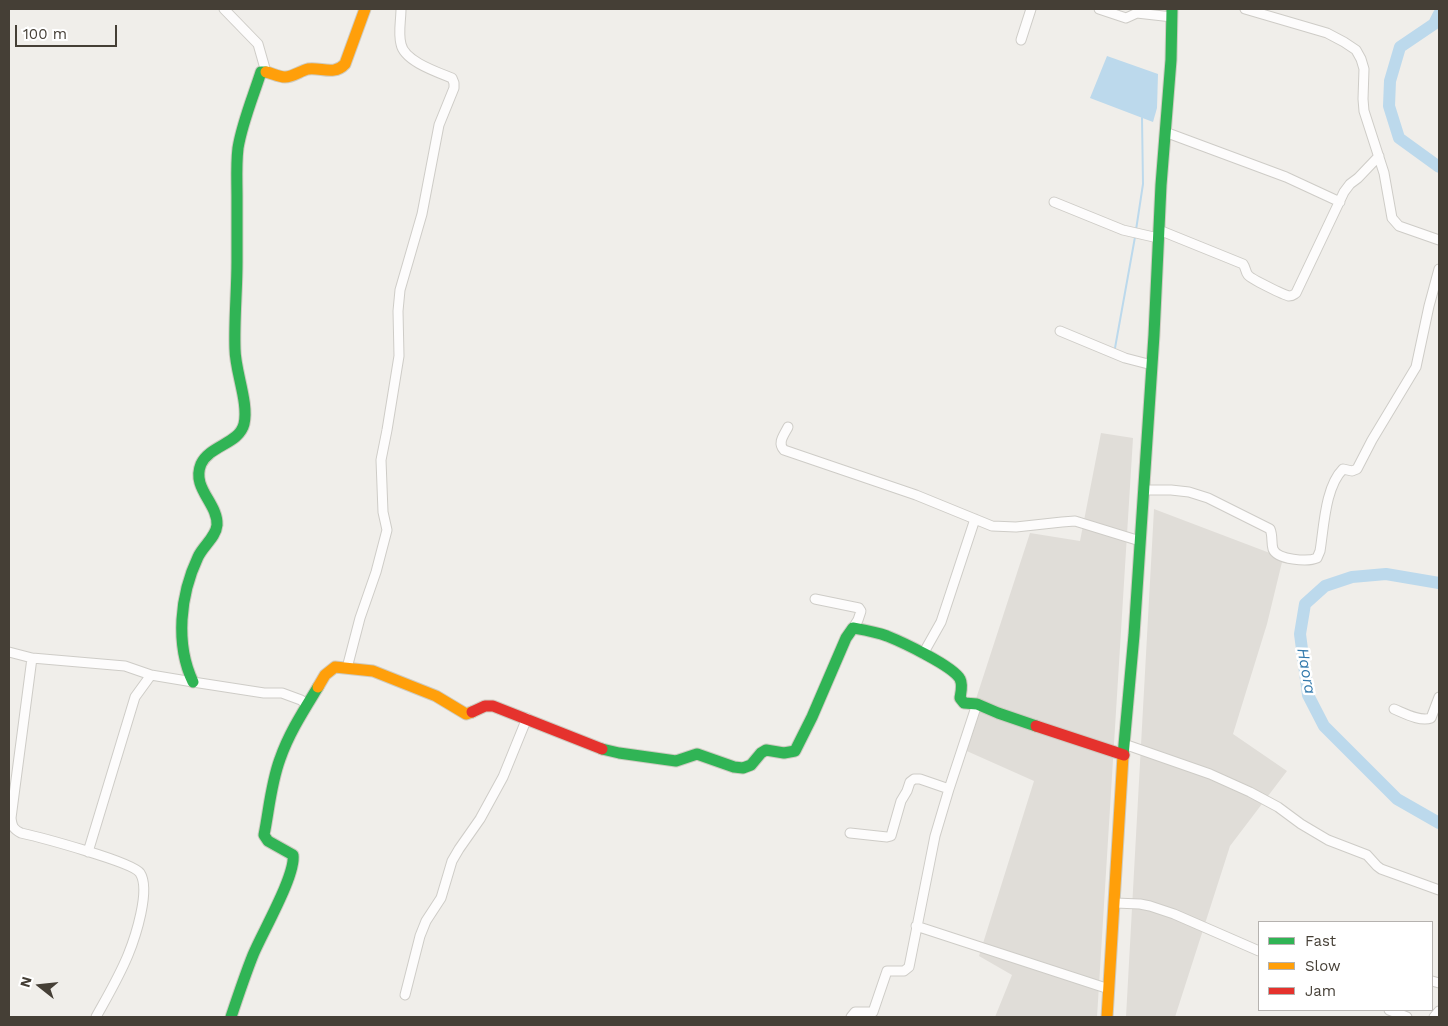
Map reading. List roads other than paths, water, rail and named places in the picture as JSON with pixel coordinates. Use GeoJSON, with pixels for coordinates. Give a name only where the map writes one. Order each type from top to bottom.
{"type":"FeatureCollection","features":[{"type":"Feature","properties":{"kind":"street"},"geometry":{"type":"LineString","coordinates":[[224,9],[258,44],[266,72]]}},
{"type":"Feature","properties":{"kind":"street"},"geometry":{"type":"LineString","coordinates":[[193,682],[187,674],[184,656],[182,635],[183,613],[192,572],[198,557],[216,531],[217,525],[215,516],[201,487],[200,466],[206,455],[240,432],[244,424],[245,415],[235,357],[237,164],[240,142],[261,72],[290,77],[309,69],[336,71],[342,69],[365,9]]}},
{"type":"Feature","properties":{"kind":"street"},"geometry":{"type":"LineString","coordinates":[[347,668],[387,530],[383,512],[380,460],[399,356],[398,310],[400,290],[422,214],[439,125],[451,97],[454,83],[452,78],[413,60],[404,51],[401,45],[401,9]]}},
{"type":"Feature","properties":{"kind":"street"},"geometry":{"type":"LineString","coordinates":[[1021,40],[1031,9]]}},
{"type":"Feature","properties":{"kind":"street"},"geometry":{"type":"LineString","coordinates":[[1099,9],[1126,18],[1137,13],[1172,13],[1171,60],[1158,234],[1144,490],[1124,749],[1107,1017]]}},
{"type":"Feature","properties":{"kind":"street"},"geometry":{"type":"LineString","coordinates":[[1245,9],[1327,33],[1356,50],[1364,69],[1364,111],[1384,173],[1392,218],[1400,226],[1439,240]]}},
{"type":"Feature","properties":{"kind":"street"},"geometry":{"type":"LineString","coordinates":[[1165,132],[1286,177],[1340,202]]}},
{"type":"Feature","properties":{"kind":"street"},"geometry":{"type":"LineString","coordinates":[[1054,202],[1123,230],[1158,234],[1243,264],[1247,274],[1252,278],[1289,296],[1296,293],[1344,192],[1379,156]]}},
{"type":"Feature","properties":{"kind":"street"},"geometry":{"type":"LineString","coordinates":[[1144,490],[1189,492],[1208,498],[1270,529],[1275,552],[1290,559],[1306,560],[1317,558],[1333,485],[1343,469],[1352,471],[1357,469],[1416,366],[1439,269]]}},
{"type":"Feature","properties":{"kind":"street"},"geometry":{"type":"LineString","coordinates":[[1060,331],[1125,358],[1152,365]]}},
{"type":"Feature","properties":{"kind":"street"},"geometry":{"type":"LineString","coordinates":[[788,427],[780,443],[784,450],[916,495],[992,526],[1016,527],[1075,522],[1140,541]]}},
{"type":"Feature","properties":{"kind":"street"},"geometry":{"type":"LineString","coordinates":[[923,654],[940,622],[975,519]]}},
{"type":"Feature","properties":{"kind":"street"},"geometry":{"type":"LineString","coordinates":[[231,1017],[254,955],[289,878],[294,861],[293,855],[268,842],[264,832],[280,758],[288,738],[325,675],[335,667],[373,672],[401,682],[436,696],[466,714],[485,706],[493,706],[580,740],[620,753],[676,761],[697,754],[734,767],[747,767],[766,750],[784,753],[795,751],[812,717],[846,638],[861,614],[859,608],[815,599]]}},
{"type":"Feature","properties":{"kind":"street"},"geometry":{"type":"LineString","coordinates":[[853,628],[875,632],[898,641],[946,667],[960,678],[960,698],[968,704],[977,704],[1210,774],[1278,807],[1301,824],[1328,840],[1363,852],[1381,869],[1439,890]]}},
{"type":"Feature","properties":{"kind":"street"},"geometry":{"type":"LineString","coordinates":[[9,652],[32,658],[125,666],[150,675],[282,693],[301,700],[307,705]]}},
{"type":"Feature","properties":{"kind":"street"},"geometry":{"type":"LineString","coordinates":[[32,658],[11,818],[12,826],[21,833],[134,867],[140,872],[144,882],[144,894],[138,923],[128,955],[96,1017]]}},
{"type":"Feature","properties":{"kind":"street"},"geometry":{"type":"LineString","coordinates":[[88,852],[135,697],[150,675]]}},
{"type":"Feature","properties":{"kind":"street"},"geometry":{"type":"LineString","coordinates":[[1394,709],[1427,720],[1433,714],[1439,696]]}},
{"type":"Feature","properties":{"kind":"street"},"geometry":{"type":"LineString","coordinates":[[852,1017],[855,1012],[873,1012],[887,971],[904,972],[908,969],[935,836],[948,789],[977,704]]}},
{"type":"Feature","properties":{"kind":"street"},"geometry":{"type":"LineString","coordinates":[[405,996],[420,936],[426,921],[441,898],[452,861],[480,819],[503,777],[527,718]]}},
{"type":"Feature","properties":{"kind":"street"},"geometry":{"type":"LineString","coordinates":[[850,833],[891,836],[901,801],[910,782],[914,779],[920,779],[948,789]]}},
{"type":"Feature","properties":{"kind":"street"},"geometry":{"type":"LineString","coordinates":[[1115,903],[1150,906],[1174,914],[1258,950]]}},
{"type":"Feature","properties":{"kind":"street"},"geometry":{"type":"LineString","coordinates":[[916,926],[1109,989]]}},
{"type":"Feature","properties":{"kind":"street"},"geometry":{"type":"LineString","coordinates":[[1391,1011],[1406,1017]]}},
{"type":"Feature","properties":{"kind":"street"},"geometry":{"type":"LineString","coordinates":[[1434,1017],[1439,1011]]}},
{"type":"Feature","properties":{"kind":"water"},"geometry":{"type":"Polygon","coordinates":[[[1107,56],[1158,74],[1157,108],[1153,122],[1090,98],[1107,56]]]}},
{"type":"Feature","properties":{"kind":"waterway","name":"Haora"},"geometry":{"type":"LineString","coordinates":[[1439,14],[1434,24],[1400,47],[1390,81],[1389,106],[1399,138],[1439,167]]}},
{"type":"Feature","properties":{"kind":"waterway"},"geometry":{"type":"LineString","coordinates":[[1136,230],[1143,184],[1142,118]]}},
{"type":"Feature","properties":{"kind":"waterway"},"geometry":{"type":"LineString","coordinates":[[1115,348],[1135,237]]}},
{"type":"Feature","properties":{"kind":"waterway","name":"Haora"},"geometry":{"type":"LineString","coordinates":[[1439,583],[1386,574],[1352,577],[1325,586],[1305,604],[1300,634],[1308,695],[1324,726],[1397,799],[1439,823]]}}]}
